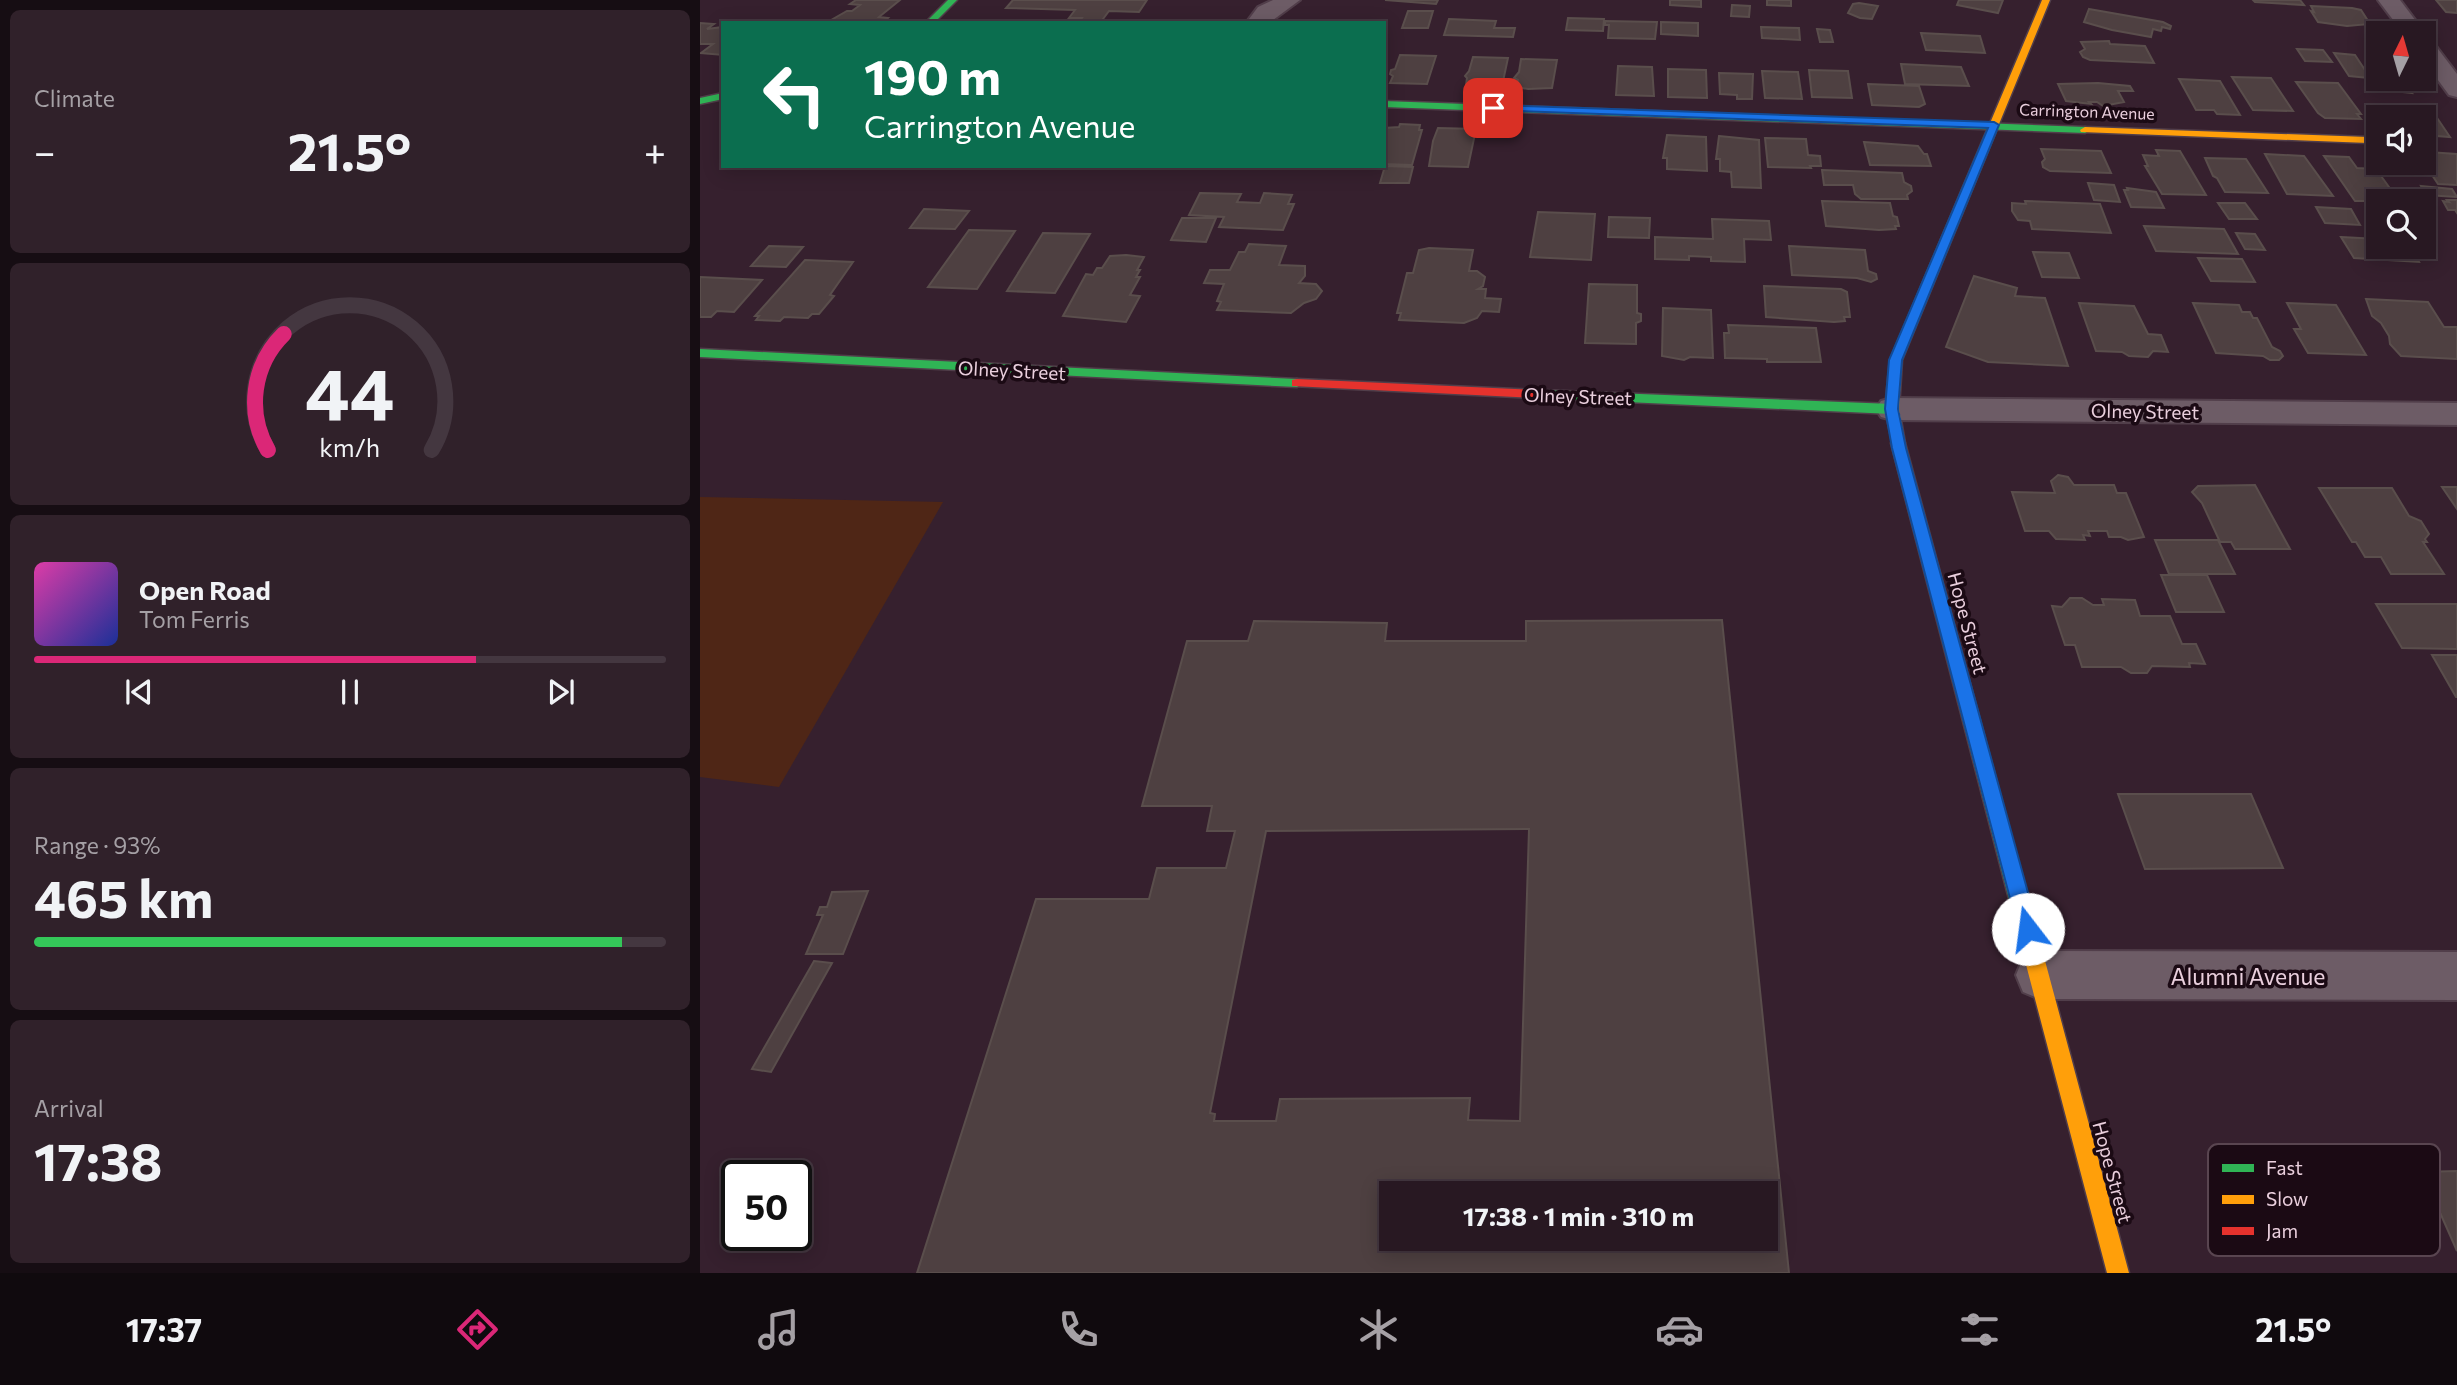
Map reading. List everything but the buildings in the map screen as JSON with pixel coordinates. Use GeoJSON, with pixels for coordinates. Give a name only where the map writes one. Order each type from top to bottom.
{"type":"FeatureCollection","features":[{"type":"Feature","properties":{"kind":"street"},"geometry":{"type":"LineString","coordinates":[[931,21],[953,0]]}},
{"type":"Feature","properties":{"kind":"street"},"geometry":{"type":"LineString","coordinates":[[1259,21],[1266,12],[1289,0]]}},
{"type":"Feature","properties":{"kind":"street","name":"Hope Street"},"geometry":{"type":"LineString","coordinates":[[2046,0],[1896,360],[1892,409],[1899,448],[2118,1273]]}},
{"type":"Feature","properties":{"kind":"street"},"geometry":{"type":"LineString","coordinates":[[2389,0],[2405,21]]}},
{"type":"Feature","properties":{"kind":"street"},"geometry":{"type":"LineString","coordinates":[[2436,62],[2457,90]]}},
{"type":"Feature","properties":{"kind":"street"},"geometry":{"type":"LineString","coordinates":[[700,101],[721,96]]}},
{"type":"Feature","properties":{"kind":"street","name":"Carrington Avenue"},"geometry":{"type":"LineString","coordinates":[[1386,104],[2366,140]]}},
{"type":"Feature","properties":{"kind":"street","name":"Olney Street"},"geometry":{"type":"LineString","coordinates":[[700,353],[1185,379],[1892,409],[2457,414]]}},
{"type":"Feature","properties":{"kind":"street","name":"Alumni Avenue"},"geometry":{"type":"LineString","coordinates":[[2040,975],[2457,976]]}},
{"type":"Feature","properties":{"kind":"shaded area"},"geometry":{"type":"Polygon","coordinates":[[[700,497],[943,502],[779,787],[700,777],[700,497]]]}},
{"type":"Feature","properties":{"kind":"traffic: fast"},"geometry":{"type":"LineString","coordinates":[[931,21],[953,0]]}},
{"type":"Feature","properties":{"kind":"traffic: fast"},"geometry":{"type":"LineString","coordinates":[[700,101],[721,96]]}},
{"type":"Feature","properties":{"kind":"traffic: fast"},"geometry":{"type":"LineString","coordinates":[[1386,104],[2085,130]]}},
{"type":"Feature","properties":{"kind":"traffic: fast"},"geometry":{"type":"LineString","coordinates":[[700,353],[1297,383]]}},
{"type":"Feature","properties":{"kind":"traffic: fast"},"geometry":{"type":"LineString","coordinates":[[1538,394],[1892,409]]}},
{"type":"Feature","properties":{"kind":"traffic: fast"},"geometry":{"type":"LineString","coordinates":[[1898,443],[2034,957]]}},
{"type":"Feature","properties":{"kind":"traffic: slow"},"geometry":{"type":"LineString","coordinates":[[1898,443],[1892,409],[1896,360],[2046,0]]}},
{"type":"Feature","properties":{"kind":"traffic: slow"},"geometry":{"type":"LineString","coordinates":[[2085,130],[2366,140]]}},
{"type":"Feature","properties":{"kind":"traffic: slow"},"geometry":{"type":"LineString","coordinates":[[2034,957],[2118,1273]]}},
{"type":"Feature","properties":{"kind":"traffic: jam"},"geometry":{"type":"LineString","coordinates":[[1297,383],[1538,394]]}},
{"type":"Feature","properties":{"kind":"route"},"geometry":{"type":"LineString","coordinates":[[1493,108],[1994,125],[1896,360],[1892,409],[1899,448],[2028,929]]}}]}
